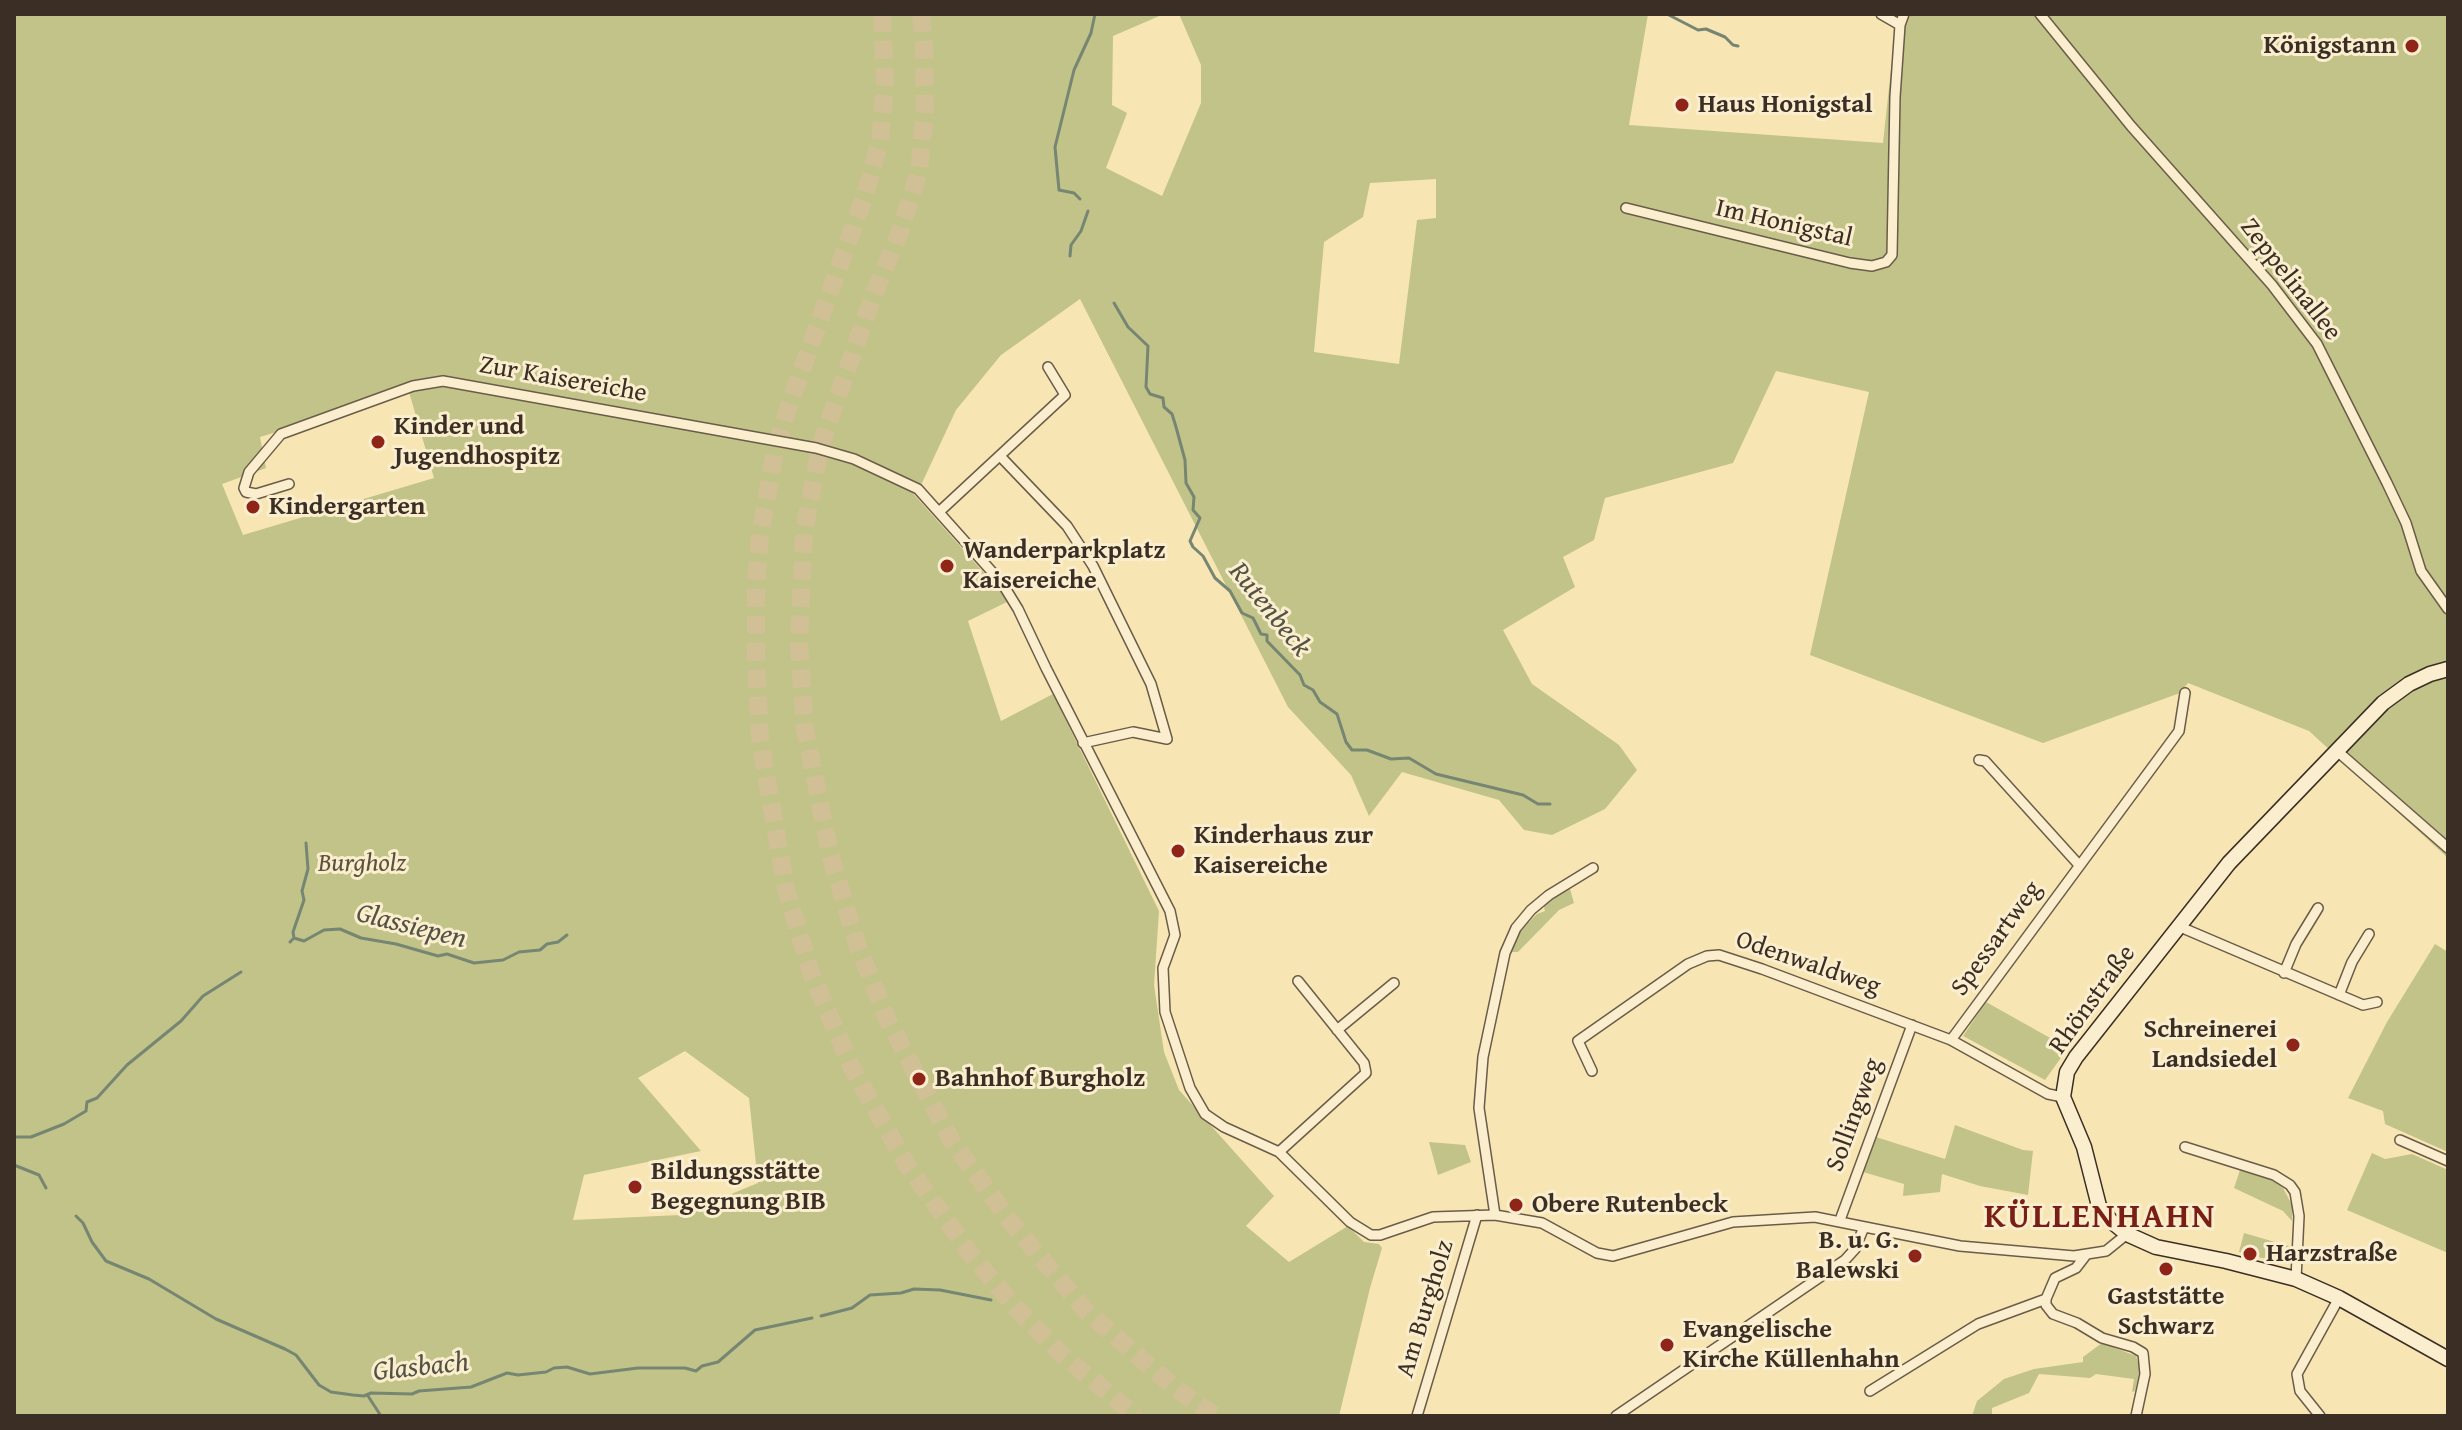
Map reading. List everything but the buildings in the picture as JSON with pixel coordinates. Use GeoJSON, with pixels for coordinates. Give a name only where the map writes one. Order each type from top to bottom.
{"type":"FeatureCollection","features":[{"type":"Feature","properties":{"kind":"street"},"geometry":{"type":"LineString","coordinates":[[1881,14],[1900,25]]}},
{"type":"Feature","properties":{"kind":"street","name":"Im Honigstal"},"geometry":{"type":"LineString","coordinates":[[1626,208],[1850,263],[1872,266],[1886,262],[1892,255],[1900,25],[1904,14]]}},
{"type":"Feature","properties":{"kind":"street","name":"Zeppelinallee"},"geometry":{"type":"LineString","coordinates":[[2040,14],[2131,126],[2272,285],[2317,344],[2406,523],[2421,571],[2448,609]]}},
{"type":"Feature","properties":{"kind":"street"},"geometry":{"type":"LineString","coordinates":[[939,512],[1065,395],[1048,367]]}},
{"type":"Feature","properties":{"kind":"street","name":"Zur Kaisereiche"},"geometry":{"type":"LineString","coordinates":[[289,484],[256,494],[246,492],[244,488],[249,472],[281,434],[413,386],[443,381],[816,448],[854,459],[918,489],[1002,583],[1018,609],[1170,911],[1175,935],[1163,968],[1169,1026],[1190,1088],[1205,1114],[1224,1127],[1279,1152],[1350,1222],[1371,1235],[1380,1235],[1433,1217],[1477,1215]]}},
{"type":"Feature","properties":{"kind":"street"},"geometry":{"type":"LineString","coordinates":[[1000,456],[1067,526],[1093,566],[1151,684],[1167,739],[1133,732],[1083,743]]}},
{"type":"Feature","properties":{"kind":"street","name":"Rhönstraße"},"geometry":{"type":"LineString","coordinates":[[2127,1234],[2099,1206],[2084,1147],[2063,1097],[2067,1072],[2229,863],[2383,703],[2409,684],[2448,669]]}},
{"type":"Feature","properties":{"kind":"street","name":"Spessartweg"},"geometry":{"type":"LineString","coordinates":[[1951,1040],[2179,731],[2185,693]]}},
{"type":"Feature","properties":{"kind":"street"},"geometry":{"type":"LineString","coordinates":[[2336,750],[2448,848]]}},
{"type":"Feature","properties":{"kind":"street"},"geometry":{"type":"LineString","coordinates":[[1979,760],[1985,761],[2079,865]]}},
{"type":"Feature","properties":{"kind":"street"},"geometry":{"type":"LineString","coordinates":[[1495,1215],[1479,1108],[1483,1057],[1505,953],[1516,928],[1531,910],[1593,868]]}},
{"type":"Feature","properties":{"kind":"street"},"geometry":{"type":"LineString","coordinates":[[2284,973],[2296,944],[2318,908]]}},
{"type":"Feature","properties":{"kind":"street"},"geometry":{"type":"LineString","coordinates":[[2178,926],[2363,1005],[2377,1002]]}},
{"type":"Feature","properties":{"kind":"street"},"geometry":{"type":"LineString","coordinates":[[2339,995],[2352,962],[2369,934]]}},
{"type":"Feature","properties":{"kind":"street","name":"Odenwaldweg"},"geometry":{"type":"LineString","coordinates":[[1592,1071],[1578,1041],[1688,964],[1719,955],[1951,1040],[2048,1094],[2063,1097]]}},
{"type":"Feature","properties":{"kind":"street"},"geometry":{"type":"LineString","coordinates":[[1279,1152],[1366,1073],[1364,1063],[1298,981]]}},
{"type":"Feature","properties":{"kind":"street"},"geometry":{"type":"LineString","coordinates":[[1337,1030],[1394,983]]}},
{"type":"Feature","properties":{"kind":"street","name":"Sollingweg"},"geometry":{"type":"LineString","coordinates":[[1840,1220],[1912,1025]]}},
{"type":"Feature","properties":{"kind":"street"},"geometry":{"type":"LineString","coordinates":[[2400,1140],[2448,1161]]}},
{"type":"Feature","properties":{"kind":"street"},"geometry":{"type":"LineString","coordinates":[[2185,1147],[2274,1175],[2290,1185],[2295,1192],[2299,1216],[2296,1279]]}},
{"type":"Feature","properties":{"kind":"street"},"geometry":{"type":"LineString","coordinates":[[1477,1215],[1542,1223],[1597,1253],[1613,1256],[1743,1220],[1791,1216],[1840,1220],[1960,1246],[2039,1255],[2086,1255],[2106,1251],[2127,1234],[2156,1247],[2296,1279],[2339,1298],[2448,1359]]}},
{"type":"Feature","properties":{"kind":"street","name":"Am Burgholz"},"geometry":{"type":"LineString","coordinates":[[1417,1416],[1477,1215]]}},
{"type":"Feature","properties":{"kind":"street"},"geometry":{"type":"LineString","coordinates":[[1616,1416],[1845,1260],[1855,1249],[1864,1227]]}},
{"type":"Feature","properties":{"kind":"street"},"geometry":{"type":"LineString","coordinates":[[2086,1255],[2076,1268],[2055,1278],[2046,1305],[2053,1314],[2077,1323],[2102,1338],[2143,1353],[2145,1374],[2136,1416]]}},
{"type":"Feature","properties":{"kind":"street"},"geometry":{"type":"LineString","coordinates":[[2320,1416],[2300,1391],[2297,1374],[2339,1298]]}},
{"type":"Feature","properties":{"kind":"street"},"geometry":{"type":"LineString","coordinates":[[1870,1391],[1978,1324],[2046,1299]]}},
{"type":"Feature","properties":{"kind":"green space","name":"Burgholz"},"geometry":{"type":"Polygon","coordinates":[[[14,14],[1164,14],[1113,36],[1112,105],[1127,113],[1106,168],[1162,196],[1201,103],[1201,65],[1179,14],[1648,14],[1629,125],[1883,143],[1897,14],[2448,14],[2448,858],[2309,731],[2188,683],[2180,693],[2043,743],[1810,655],[1869,392],[1776,371],[1733,463],[1605,498],[1594,540],[1563,557],[1575,587],[1503,630],[1532,684],[1619,745],[1637,770],[1605,809],[1552,835],[1524,830],[1499,800],[1402,772],[1369,816],[1351,775],[1288,707],[1080,299],[1001,355],[956,410],[922,483],[910,490],[1009,601],[968,621],[1001,721],[1053,694],[1159,911],[1154,985],[1164,1052],[1179,1090],[1274,1196],[1246,1226],[1289,1262],[1348,1226],[1364,1242],[1379,1244],[1382,1248],[1339,1416],[14,1416],[14,14]],[[1436,179],[1370,183],[1363,217],[1324,242],[1314,352],[1399,364],[1417,220],[1436,218],[1436,179]],[[409,392],[260,437],[266,468],[222,484],[243,535],[434,478],[409,392]],[[685,1051],[638,1078],[701,1151],[584,1175],[573,1220],[680,1215],[758,1183],[749,1098],[685,1051]]]}},
{"type":"Feature","properties":{"kind":"green space"},"geometry":{"type":"Polygon","coordinates":[[[1570,889],[1574,903],[1559,910],[1518,952],[1511,952],[1511,941],[1525,921],[1529,922],[1545,911],[1543,902],[1570,889]]]}},
{"type":"Feature","properties":{"kind":"green space"},"geometry":{"type":"Polygon","coordinates":[[[2435,944],[2448,952],[2448,1152],[2385,1124],[2383,1111],[2348,1098],[2387,1022],[2435,944]]]}},
{"type":"Feature","properties":{"kind":"green space"},"geometry":{"type":"Polygon","coordinates":[[[1986,1002],[2068,1048],[2045,1080],[1963,1036],[1986,1002]]]}},
{"type":"Feature","properties":{"kind":"green space"},"geometry":{"type":"Polygon","coordinates":[[[1955,1125],[2033,1151],[2028,1195],[1980,1186],[1942,1174],[1940,1192],[1903,1196],[1904,1184],[1863,1172],[1876,1137],[1945,1159],[1955,1125]]]}},
{"type":"Feature","properties":{"kind":"green space"},"geometry":{"type":"Polygon","coordinates":[[[1429,1142],[1465,1145],[1471,1162],[1438,1175],[1429,1142]]]}},
{"type":"Feature","properties":{"kind":"green space"},"geometry":{"type":"Polygon","coordinates":[[[2372,1153],[2385,1159],[2412,1154],[2448,1170],[2448,1253],[2347,1210],[2372,1153]]]}},
{"type":"Feature","properties":{"kind":"green space"},"geometry":{"type":"Polygon","coordinates":[[[2240,1170],[2270,1179],[2283,1188],[2292,1205],[2292,1221],[2283,1211],[2234,1188],[2240,1170]]]}},
{"type":"Feature","properties":{"kind":"green space"},"geometry":{"type":"Polygon","coordinates":[[[2244,1233],[2292,1247],[2290,1260],[2285,1264],[2239,1252],[2244,1233]]]}},
{"type":"Feature","properties":{"kind":"green space"},"geometry":{"type":"Polygon","coordinates":[[[2102,1343],[2136,1356],[2140,1369],[2135,1391],[2132,1392],[2134,1379],[2096,1374],[2090,1378],[2039,1374],[2029,1393],[1992,1408],[1992,1416],[1972,1416],[1977,1401],[2004,1379],[2034,1369],[2083,1362],[2083,1357],[2102,1343]]]}},
{"type":"Feature","properties":{"kind":"waterway","name":"Rutenbeck"},"geometry":{"type":"LineString","coordinates":[[1080,199],[1074,193],[1059,190],[1055,147],[1074,70],[1091,33],[1095,14]]}},
{"type":"Feature","properties":{"kind":"waterway"},"geometry":{"type":"LineString","coordinates":[[1667,14],[1698,30],[1706,29],[1725,37],[1738,46]]}},
{"type":"Feature","properties":{"kind":"waterway","name":"Rutenbeck"},"geometry":{"type":"LineString","coordinates":[[1070,256],[1071,245],[1081,231],[1088,211]]}},
{"type":"Feature","properties":{"kind":"waterway","name":"Rutenbeck"},"geometry":{"type":"LineString","coordinates":[[1114,303],[1128,327],[1148,346],[1146,387],[1150,394],[1163,398],[1164,407],[1172,414],[1185,460],[1186,483],[1194,497],[1193,510],[1200,518],[1190,541],[1193,547],[1203,556],[1215,578],[1230,591],[1242,613],[1253,618],[1261,634],[1267,635],[1267,641],[1300,675],[1304,685],[1337,714],[1346,742],[1352,750],[1367,750],[1391,759],[1409,758],[1436,774],[1523,795],[1538,804],[1550,804]]}},
{"type":"Feature","properties":{"kind":"waterway"},"geometry":{"type":"LineString","coordinates":[[294,938],[308,869],[306,843]]}},
{"type":"Feature","properties":{"kind":"waterway","name":"Glassiepen"},"geometry":{"type":"LineString","coordinates":[[290,942],[294,938],[304,941],[324,930],[340,929],[361,938],[438,956],[447,954],[474,963],[503,960],[519,952],[540,950],[567,935]]}},
{"type":"Feature","properties":{"kind":"waterway","name":"Glassiepen"},"geometry":{"type":"LineString","coordinates":[[14,1137],[31,1137],[86,1111],[87,1102],[97,1098],[127,1065],[181,1021],[203,996],[241,972]]}},
{"type":"Feature","properties":{"kind":"waterway","name":"Glasbach"},"geometry":{"type":"LineString","coordinates":[[14,1165],[39,1175],[46,1188]]}},
{"type":"Feature","properties":{"kind":"waterway","name":"Glasbach"},"geometry":{"type":"LineString","coordinates":[[76,1216],[106,1261],[149,1279],[216,1319],[296,1355],[319,1385],[331,1392],[364,1396],[371,1393],[412,1394],[471,1387],[507,1373],[518,1375],[567,1367],[590,1374],[638,1368],[685,1368],[696,1371],[718,1362],[755,1330],[812,1318]]}},
{"type":"Feature","properties":{"kind":"waterway","name":"Glasbach"},"geometry":{"type":"LineString","coordinates":[[821,1316],[852,1308],[870,1295],[914,1289],[940,1290],[991,1300]]}},
{"type":"Feature","properties":{"kind":"waterway"},"geometry":{"type":"LineString","coordinates":[[368,1396],[381,1416]]}},
{"type":"Feature","properties":{"kind":"tunnel"},"geometry":{"type":"LineString","coordinates":[[882,14],[885,81],[880,141],[864,198],[775,451],[760,536],[756,585],[760,739],[786,889],[810,970],[852,1068],[907,1165],[972,1256],[1015,1307],[1060,1353],[1136,1416]]}},
{"type":"Feature","properties":{"kind":"tunnel"},"geometry":{"type":"LineString","coordinates":[[921,14],[925,110],[919,171],[901,229],[872,299],[821,444],[804,531],[799,643],[805,729],[830,854],[857,944],[887,1018],[951,1140],[1013,1225],[1088,1313],[1174,1387],[1215,1416]]}},
{"type":"Feature","properties":{"kind":"place","name":"Königstann"},"geometry":{"type":"Point","coordinates":[2412,46]}},
{"type":"Feature","properties":{"kind":"place","name":"Haus Honigstal"},"geometry":{"type":"Point","coordinates":[1682,105]}},
{"type":"Feature","properties":{"kind":"place","name":"Kinder und Jugendhospitz"},"geometry":{"type":"Point","coordinates":[378,442]}},
{"type":"Feature","properties":{"kind":"place","name":"Kindergarten"},"geometry":{"type":"Point","coordinates":[253,507]}},
{"type":"Feature","properties":{"kind":"place","name":"Wanderparkplatz Kaisereiche"},"geometry":{"type":"Point","coordinates":[947,566]}},
{"type":"Feature","properties":{"kind":"place","name":"Kinderhaus zur Kaisereiche"},"geometry":{"type":"Point","coordinates":[1178,851]}},
{"type":"Feature","properties":{"kind":"place","name":"Schreinerei Landsiedel"},"geometry":{"type":"Point","coordinates":[2293,1045]}},
{"type":"Feature","properties":{"kind":"place","name":"Bahnhof Burgholz"},"geometry":{"type":"Point","coordinates":[919,1079]}},
{"type":"Feature","properties":{"kind":"place","name":"Bildungsstätte Begegnung BIB"},"geometry":{"type":"Point","coordinates":[635,1187]}},
{"type":"Feature","properties":{"kind":"place","name":"Obere Rutenbeck"},"geometry":{"type":"Point","coordinates":[1516,1205]}},
{"type":"Feature","properties":{"kind":"place","name":"Harzstraße"},"geometry":{"type":"Point","coordinates":[2250,1254]}},
{"type":"Feature","properties":{"kind":"place","name":"B. u. G. Balewski"},"geometry":{"type":"Point","coordinates":[1915,1256]}},
{"type":"Feature","properties":{"kind":"place","name":"Gaststätte Schwarz"},"geometry":{"type":"Point","coordinates":[2166,1269]}},
{"type":"Feature","properties":{"kind":"place","name":"Evangelische Kirche Küllenhahn"},"geometry":{"type":"Point","coordinates":[1667,1345]}},
{"type":"Feature","properties":{"kind":"district","name":"KÜLLENHAHN"},"geometry":{"type":"Point","coordinates":[2100,1218]}}]}
